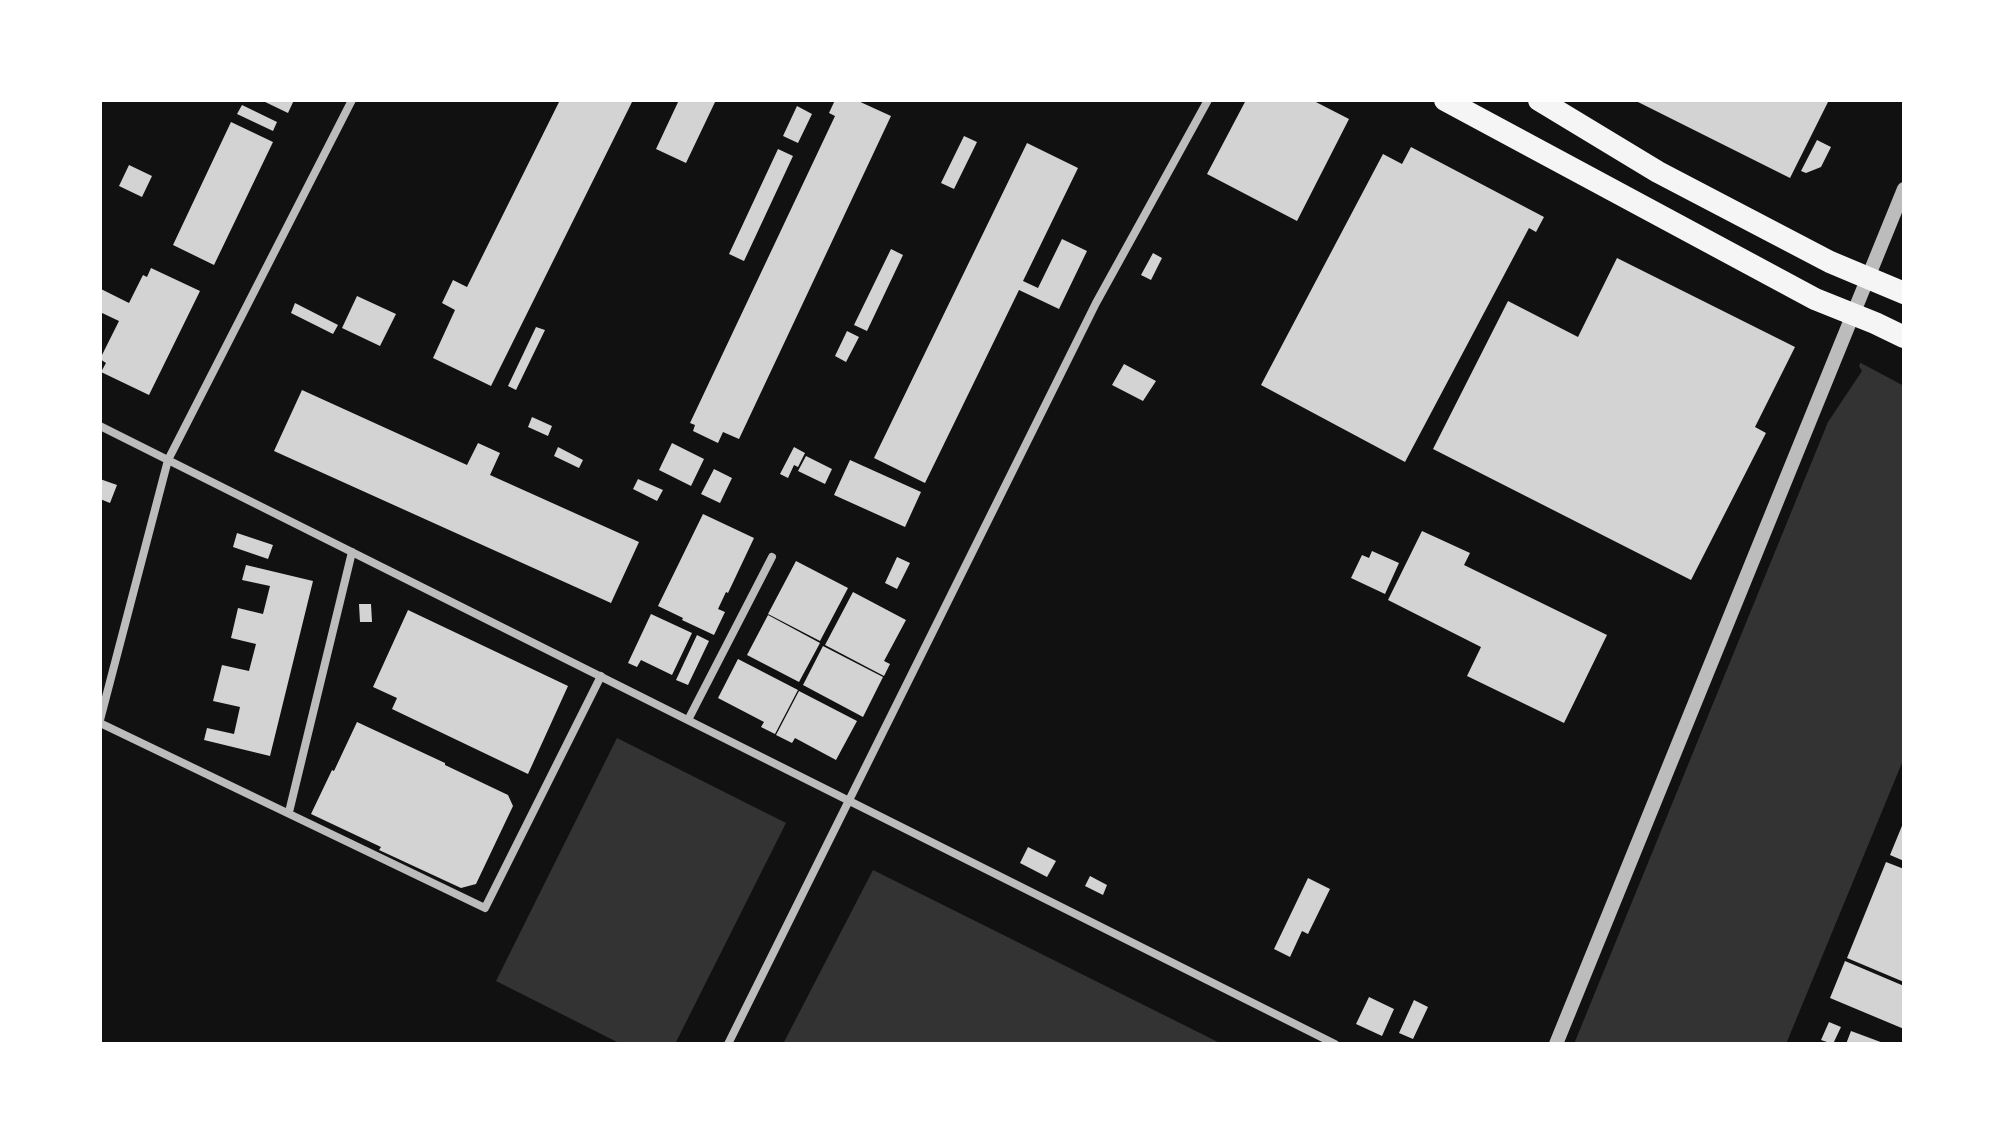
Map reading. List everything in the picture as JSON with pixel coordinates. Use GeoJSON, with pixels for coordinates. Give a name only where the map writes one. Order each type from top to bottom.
{"type":"FeatureCollection","features":[{"type":"Feature","properties":{"kind":"highway"},"geometry":{"type":"LineString","coordinates":[[1445,100],[1815,299],[1904,337]]}},
{"type":"Feature","properties":{"kind":"highway"},"geometry":{"type":"LineString","coordinates":[[1539,100],[1658,172],[1830,262],[1897,290]]}},
{"type":"Feature","properties":{"kind":"street"},"geometry":{"type":"LineString","coordinates":[[352,100],[168,460],[100,721],[485,908],[601,676]]}},
{"type":"Feature","properties":{"kind":"street"},"geometry":{"type":"LineString","coordinates":[[728,1044],[1096,303],[1208,100]]}},
{"type":"Feature","properties":{"kind":"street"},"geometry":{"type":"LineString","coordinates":[[1556,1044],[1904,189]]}},
{"type":"Feature","properties":{"kind":"street"},"geometry":{"type":"LineString","coordinates":[[100,426],[1335,1044]]}},
{"type":"Feature","properties":{"kind":"street"},"geometry":{"type":"LineString","coordinates":[[289,812],[352,552]]}},
{"type":"Feature","properties":{"kind":"street"},"geometry":{"type":"LineString","coordinates":[[688,720],[772,557]]}},
{"type":"Feature","properties":{"kind":"shaded area"},"geometry":{"type":"Polygon","coordinates":[[[1904,259],[1904,758],[1786,1044],[1574,1044],[1828,422],[1862,371],[1859,366],[1904,259]]]}},
{"type":"Feature","properties":{"kind":"shaded area"},"geometry":{"type":"Polygon","coordinates":[[[617,738],[786,823],[675,1044],[621,1044],[496,981],[617,738]]]}},
{"type":"Feature","properties":{"kind":"shaded area"},"geometry":{"type":"Polygon","coordinates":[[[873,870],[1222,1044],[783,1044],[873,870]]]}},
{"type":"Feature","properties":{"kind":"pier"},"geometry":{"type":"Polygon","coordinates":[[[1904,255],[1904,386],[1859,362],[1904,255]]]}},
{"type":"Feature","properties":{"kind":"building"},"geometry":{"type":"Polygon","coordinates":[[[261,100],[294,100],[288,113],[261,100]]]}},
{"type":"Feature","properties":{"kind":"building"},"geometry":{"type":"Polygon","coordinates":[[[560,100],[633,100],[491,386],[433,358],[455,310],[442,303],[453,280],[467,287],[560,100]]]}},
{"type":"Feature","properties":{"kind":"building"},"geometry":{"type":"Polygon","coordinates":[[[679,100],[716,100],[686,163],[656,149],[679,100]]]}},
{"type":"Feature","properties":{"kind":"building"},"geometry":{"type":"Polygon","coordinates":[[[835,100],[856,100],[891,116],[739,439],[723,432],[718,443],[693,431],[695,425],[690,423],[835,116],[829,113],[835,100]]]}},
{"type":"Feature","properties":{"kind":"building"},"geometry":{"type":"Polygon","coordinates":[[[1246,100],[1312,100],[1349,119],[1297,221],[1207,174],[1246,100]]]}},
{"type":"Feature","properties":{"kind":"building"},"geometry":{"type":"Polygon","coordinates":[[[1634,100],[1829,100],[1790,178],[1634,100]]]}},
{"type":"Feature","properties":{"kind":"building"},"geometry":{"type":"Polygon","coordinates":[[[242,105],[277,122],[273,131],[237,114],[242,105]]]}},
{"type":"Feature","properties":{"kind":"building"},"geometry":{"type":"Polygon","coordinates":[[[797,106],[812,114],[798,143],[783,136],[797,106]]]}},
{"type":"Feature","properties":{"kind":"building"},"geometry":{"type":"Polygon","coordinates":[[[231,122],[273,142],[214,265],[173,245],[231,122]]]}},
{"type":"Feature","properties":{"kind":"building"},"geometry":{"type":"Polygon","coordinates":[[[964,136],[977,142],[954,189],[941,183],[964,136]]]}},
{"type":"Feature","properties":{"kind":"building"},"geometry":{"type":"Polygon","coordinates":[[[1817,140],[1831,147],[1821,167],[1806,173],[1801,171],[1817,140]]]}},
{"type":"Feature","properties":{"kind":"building"},"geometry":{"type":"Polygon","coordinates":[[[1027,143],[1078,168],[1023,281],[1038,288],[1062,239],[1087,251],[1059,309],[1019,290],[925,483],[874,458],[1027,143]]]}},
{"type":"Feature","properties":{"kind":"building"},"geometry":{"type":"Polygon","coordinates":[[[1411,147],[1544,217],[1536,232],[1529,228],[1405,462],[1261,385],[1383,154],[1402,164],[1411,147]]]}},
{"type":"Feature","properties":{"kind":"building"},"geometry":{"type":"Polygon","coordinates":[[[778,149],[793,156],[744,261],[729,254],[778,149]]]}},
{"type":"Feature","properties":{"kind":"building"},"geometry":{"type":"Polygon","coordinates":[[[129,165],[152,176],[142,197],[119,186],[129,165]]]}},
{"type":"Feature","properties":{"kind":"building"},"geometry":{"type":"Polygon","coordinates":[[[891,249],[903,255],[867,331],[854,325],[891,249]]]}},
{"type":"Feature","properties":{"kind":"building"},"geometry":{"type":"Polygon","coordinates":[[[1153,253],[1162,258],[1151,280],[1141,275],[1153,253]]]}},
{"type":"Feature","properties":{"kind":"building"},"geometry":{"type":"Polygon","coordinates":[[[1617,258],[1795,347],[1755,427],[1766,433],[1691,580],[1433,449],[1508,301],[1578,337],[1617,258]]]}},
{"type":"Feature","properties":{"kind":"building"},"geometry":{"type":"Polygon","coordinates":[[[151,268],[200,291],[149,395],[101,372],[106,363],[100,359],[119,321],[100,312],[100,292],[101,289],[129,303],[143,275],[147,277],[151,268]]]}},
{"type":"Feature","properties":{"kind":"building"},"geometry":{"type":"Polygon","coordinates":[[[357,296],[396,314],[380,346],[342,328],[357,296]]]}},
{"type":"Feature","properties":{"kind":"building"},"geometry":{"type":"Polygon","coordinates":[[[295,303],[338,325],[333,334],[291,313],[295,303]]]}},
{"type":"Feature","properties":{"kind":"building"},"geometry":{"type":"Polygon","coordinates":[[[536,327],[545,330],[516,390],[508,386],[536,327]]]}},
{"type":"Feature","properties":{"kind":"building"},"geometry":{"type":"Polygon","coordinates":[[[847,331],[859,337],[846,362],[835,356],[847,331]]]}},
{"type":"Feature","properties":{"kind":"building"},"geometry":{"type":"Polygon","coordinates":[[[1124,364],[1156,381],[1143,401],[1112,385],[1124,364]]]}},
{"type":"Feature","properties":{"kind":"building"},"geometry":{"type":"Polygon","coordinates":[[[302,390],[467,465],[478,443],[500,453],[490,475],[639,542],[611,603],[274,451],[302,390]]]}},
{"type":"Feature","properties":{"kind":"building"},"geometry":{"type":"Polygon","coordinates":[[[532,417],[552,426],[548,436],[528,427],[532,417]]]}},
{"type":"Feature","properties":{"kind":"building"},"geometry":{"type":"Polygon","coordinates":[[[672,443],[704,459],[691,486],[659,470],[672,443]]]}},
{"type":"Feature","properties":{"kind":"building"},"geometry":{"type":"Polygon","coordinates":[[[558,447],[583,460],[579,468],[554,456],[558,447]]]}},
{"type":"Feature","properties":{"kind":"building"},"geometry":{"type":"Polygon","coordinates":[[[794,447],[805,453],[788,478],[780,474],[794,447]]]}},
{"type":"Feature","properties":{"kind":"building"},"geometry":{"type":"Polygon","coordinates":[[[806,456],[832,469],[825,484],[798,471],[806,456]]]}},
{"type":"Feature","properties":{"kind":"building"},"geometry":{"type":"Polygon","coordinates":[[[850,460],[921,492],[905,527],[834,495],[850,460]]]}},
{"type":"Feature","properties":{"kind":"building"},"geometry":{"type":"Polygon","coordinates":[[[714,469],[732,478],[720,503],[701,494],[714,469]]]}},
{"type":"Feature","properties":{"kind":"building"},"geometry":{"type":"Polygon","coordinates":[[[100,479],[117,485],[110,503],[100,499],[100,479]]]}},
{"type":"Feature","properties":{"kind":"building"},"geometry":{"type":"Polygon","coordinates":[[[638,479],[663,490],[657,501],[633,489],[638,479]]]}},
{"type":"Feature","properties":{"kind":"building"},"geometry":{"type":"Polygon","coordinates":[[[703,514],[754,538],[718,609],[725,612],[714,635],[658,606],[703,514]]]}},
{"type":"Feature","properties":{"kind":"building"},"geometry":{"type":"Polygon","coordinates":[[[1422,531],[1470,553],[1464,565],[1607,635],[1564,723],[1467,676],[1481,647],[1388,600],[1422,531]]]}},
{"type":"Feature","properties":{"kind":"building"},"geometry":{"type":"Polygon","coordinates":[[[237,533],[273,545],[268,559],[233,547],[237,533]]]}},
{"type":"Feature","properties":{"kind":"building"},"geometry":{"type":"Polygon","coordinates":[[[1372,551],[1399,563],[1385,594],[1351,578],[1362,555],[1369,558],[1372,551]]]}},
{"type":"Feature","properties":{"kind":"building"},"geometry":{"type":"Polygon","coordinates":[[[897,557],[910,563],[897,589],[885,583],[897,557]]]}},
{"type":"Feature","properties":{"kind":"building"},"geometry":{"type":"Polygon","coordinates":[[[796,561],[848,588],[820,641],[768,614],[796,561]]]}},
{"type":"Feature","properties":{"kind":"building"},"geometry":{"type":"Polygon","coordinates":[[[246,565],[313,581],[270,756],[204,740],[207,728],[234,734],[240,707],[213,701],[222,665],[249,671],[256,644],[231,638],[238,608],[263,614],[270,586],[242,580],[246,565]]]}},
{"type":"Feature","properties":{"kind":"building"},"geometry":{"type":"Polygon","coordinates":[[[853,592],[906,620],[884,661],[890,664],[884,676],[825,645],[853,592]]]}},
{"type":"Feature","properties":{"kind":"building"},"geometry":{"type":"Polygon","coordinates":[[[359,604],[371,604],[372,622],[360,622],[359,604]]]}},
{"type":"Feature","properties":{"kind":"building"},"geometry":{"type":"Polygon","coordinates":[[[408,610],[568,686],[528,774],[392,709],[397,698],[373,687],[408,610]]]}},
{"type":"Feature","properties":{"kind":"building"},"geometry":{"type":"Polygon","coordinates":[[[651,614],[692,633],[672,675],[641,660],[637,667],[628,663],[651,614]]]}},
{"type":"Feature","properties":{"kind":"building"},"geometry":{"type":"Polygon","coordinates":[[[768,615],[820,643],[799,682],[747,655],[768,615]]]}},
{"type":"Feature","properties":{"kind":"building"},"geometry":{"type":"Polygon","coordinates":[[[697,635],[709,641],[688,685],[676,680],[697,635]]]}},
{"type":"Feature","properties":{"kind":"building"},"geometry":{"type":"Polygon","coordinates":[[[823,646],[883,677],[863,717],[803,685],[823,646]]]}},
{"type":"Feature","properties":{"kind":"building"},"geometry":{"type":"Polygon","coordinates":[[[738,659],[798,690],[775,734],[761,727],[764,722],[718,698],[738,659]]]}},
{"type":"Feature","properties":{"kind":"building"},"geometry":{"type":"Polygon","coordinates":[[[799,691],[857,721],[836,760],[795,738],[792,743],[776,735],[799,691]]]}},
{"type":"Feature","properties":{"kind":"building"},"geometry":{"type":"Polygon","coordinates":[[[357,722],[508,795],[513,806],[476,884],[461,888],[311,814],[357,722]]]}},
{"type":"Feature","properties":{"kind":"building"},"geometry":{"type":"Polygon","coordinates":[[[1904,821],[1904,861],[1890,855],[1904,821]]]}},
{"type":"Feature","properties":{"kind":"building"},"geometry":{"type":"Polygon","coordinates":[[[1028,847],[1056,861],[1047,877],[1020,863],[1028,847]]]}},
{"type":"Feature","properties":{"kind":"building"},"geometry":{"type":"Polygon","coordinates":[[[1886,862],[1904,869],[1904,982],[1847,958],[1886,862]]]}},
{"type":"Feature","properties":{"kind":"building"},"geometry":{"type":"Polygon","coordinates":[[[1090,876],[1107,885],[1103,895],[1085,886],[1090,876]]]}},
{"type":"Feature","properties":{"kind":"building"},"geometry":{"type":"Polygon","coordinates":[[[1308,878],[1330,889],[1308,934],[1302,931],[1290,957],[1274,949],[1308,878]]]}},
{"type":"Feature","properties":{"kind":"building"},"geometry":{"type":"Polygon","coordinates":[[[1845,961],[1904,986],[1904,1029],[1830,998],[1845,961]]]}},
{"type":"Feature","properties":{"kind":"building"},"geometry":{"type":"Polygon","coordinates":[[[1369,997],[1394,1009],[1382,1036],[1356,1024],[1369,997]]]}},
{"type":"Feature","properties":{"kind":"building"},"geometry":{"type":"Polygon","coordinates":[[[1414,1000],[1428,1007],[1413,1039],[1399,1033],[1414,1000]]]}},
{"type":"Feature","properties":{"kind":"building"},"geometry":{"type":"Polygon","coordinates":[[[1829,1022],[1841,1027],[1833,1044],[1821,1040],[1829,1022]]]}},
{"type":"Feature","properties":{"kind":"building"},"geometry":{"type":"Polygon","coordinates":[[[1851,1031],[1886,1044],[1846,1044],[1851,1031]]]}}]}
